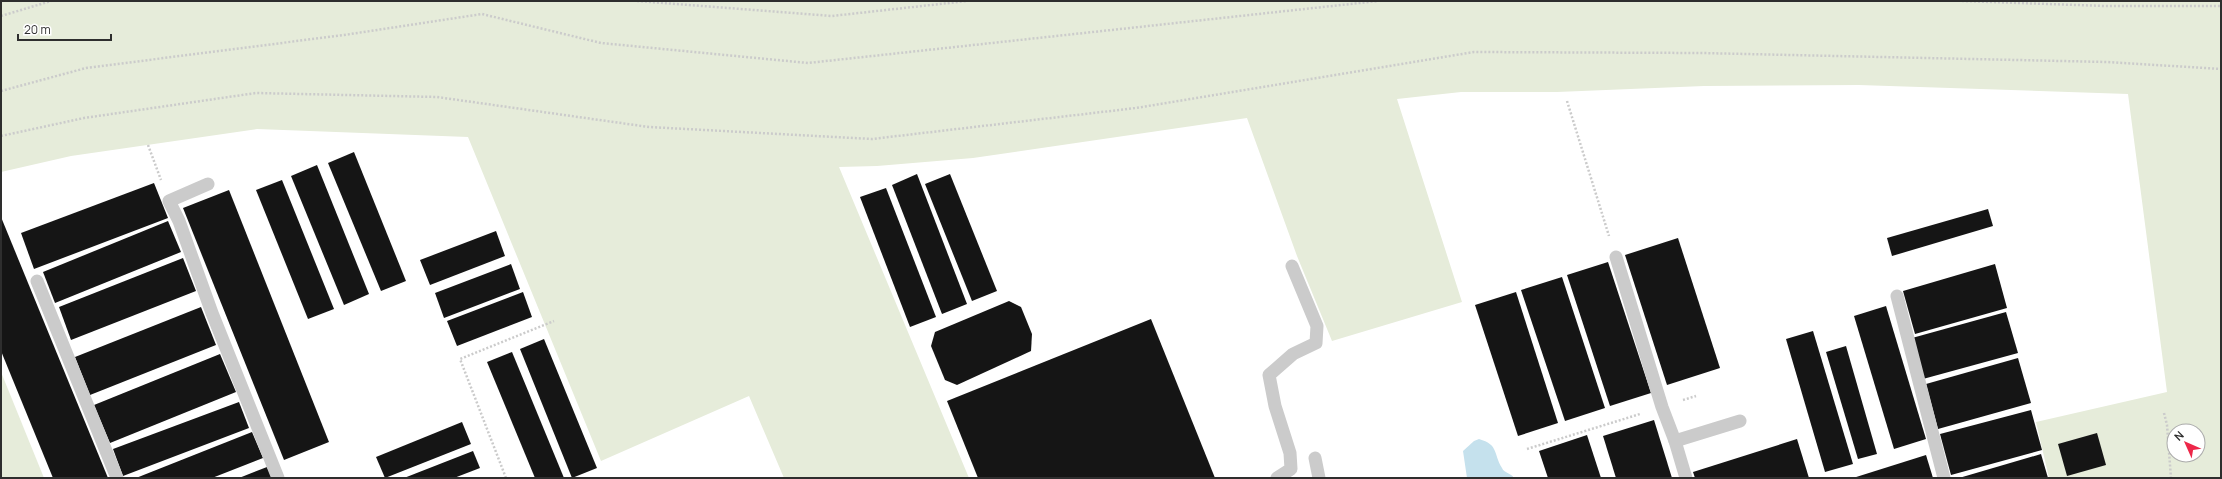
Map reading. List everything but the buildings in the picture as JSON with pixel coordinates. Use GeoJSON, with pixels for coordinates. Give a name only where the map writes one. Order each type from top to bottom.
{"type":"FeatureCollection","features":[{"type":"Feature","properties":{"kind":"lane"},"geometry":{"type":"LineString","coordinates":[[208,184],[169,201],[179,221],[212,313],[278,478]]}},
{"type":"Feature","properties":{"kind":"lane"},"geometry":{"type":"LineString","coordinates":[[1616,257],[1662,407],[1675,441],[1686,478]]}},
{"type":"Feature","properties":{"kind":"lane"},"geometry":{"type":"LineString","coordinates":[[1277,478],[1291,469],[1290,453],[1275,406],[1269,375],[1293,354],[1316,343],[1317,326],[1292,266]]}},
{"type":"Feature","properties":{"kind":"lane"},"geometry":{"type":"LineString","coordinates":[[37,281],[117,478]]}},
{"type":"Feature","properties":{"kind":"lane"},"geometry":{"type":"LineString","coordinates":[[1897,296],[1944,478]]}},
{"type":"Feature","properties":{"kind":"lane"},"geometry":{"type":"LineString","coordinates":[[1675,441],[1740,421]]}},
{"type":"Feature","properties":{"kind":"lane"},"geometry":{"type":"LineString","coordinates":[[1315,458],[1319,478]]}},
{"type":"Feature","properties":{"kind":"path"},"geometry":{"type":"LineString","coordinates":[[1,16],[51,1]]}},
{"type":"Feature","properties":{"kind":"path"},"geometry":{"type":"LineString","coordinates":[[636,1],[832,16],[967,1]]}},
{"type":"Feature","properties":{"kind":"path"},"geometry":{"type":"LineString","coordinates":[[1,92],[86,68],[344,35],[482,14],[601,43],[808,63],[1378,1]]}},
{"type":"Feature","properties":{"kind":"path"},"geometry":{"type":"LineString","coordinates":[[1962,1],[2105,6],[2221,6]]}},
{"type":"Feature","properties":{"kind":"path"},"geometry":{"type":"LineString","coordinates":[[1,136],[84,118],[256,93],[437,97],[649,127],[872,139],[1136,108],[1474,52],[1725,54],[2107,62],[2221,69]]}},
{"type":"Feature","properties":{"kind":"path"},"geometry":{"type":"LineString","coordinates":[[1567,101],[1616,257]]}},
{"type":"Feature","properties":{"kind":"path"},"geometry":{"type":"LineString","coordinates":[[148,145],[169,201]]}},
{"type":"Feature","properties":{"kind":"path"},"geometry":{"type":"LineString","coordinates":[[506,478],[460,359],[554,320]]}},
{"type":"Feature","properties":{"kind":"path"},"geometry":{"type":"LineString","coordinates":[[1527,449],[1696,396]]}},
{"type":"Feature","properties":{"kind":"path"},"geometry":{"type":"LineString","coordinates":[[2164,413],[2167,425],[2171,478]]}},
{"type":"Feature","properties":{"kind":"green space"},"geometry":{"type":"Polygon","coordinates":[[[1,1],[2221,1],[2221,478],[2049,478],[2036,422],[2167,392],[2128,94],[1859,85],[1704,86],[1557,92],[1461,92],[1397,99],[1462,302],[1332,341],[1297,256],[1247,118],[973,158],[877,166],[839,167],[969,478],[784,478],[749,396],[601,461],[468,137],[257,129],[71,156],[1,172],[1,1]]]}},
{"type":"Feature","properties":{"kind":"green space"},"geometry":{"type":"Polygon","coordinates":[[[1,372],[44,478],[1,478],[1,372]]]}},
{"type":"Feature","properties":{"kind":"water"},"geometry":{"type":"Polygon","coordinates":[[[1479,439],[1485,441],[1493,447],[1503,470],[1514,478],[1467,478],[1463,451],[1474,441],[1479,439]]]}}]}
